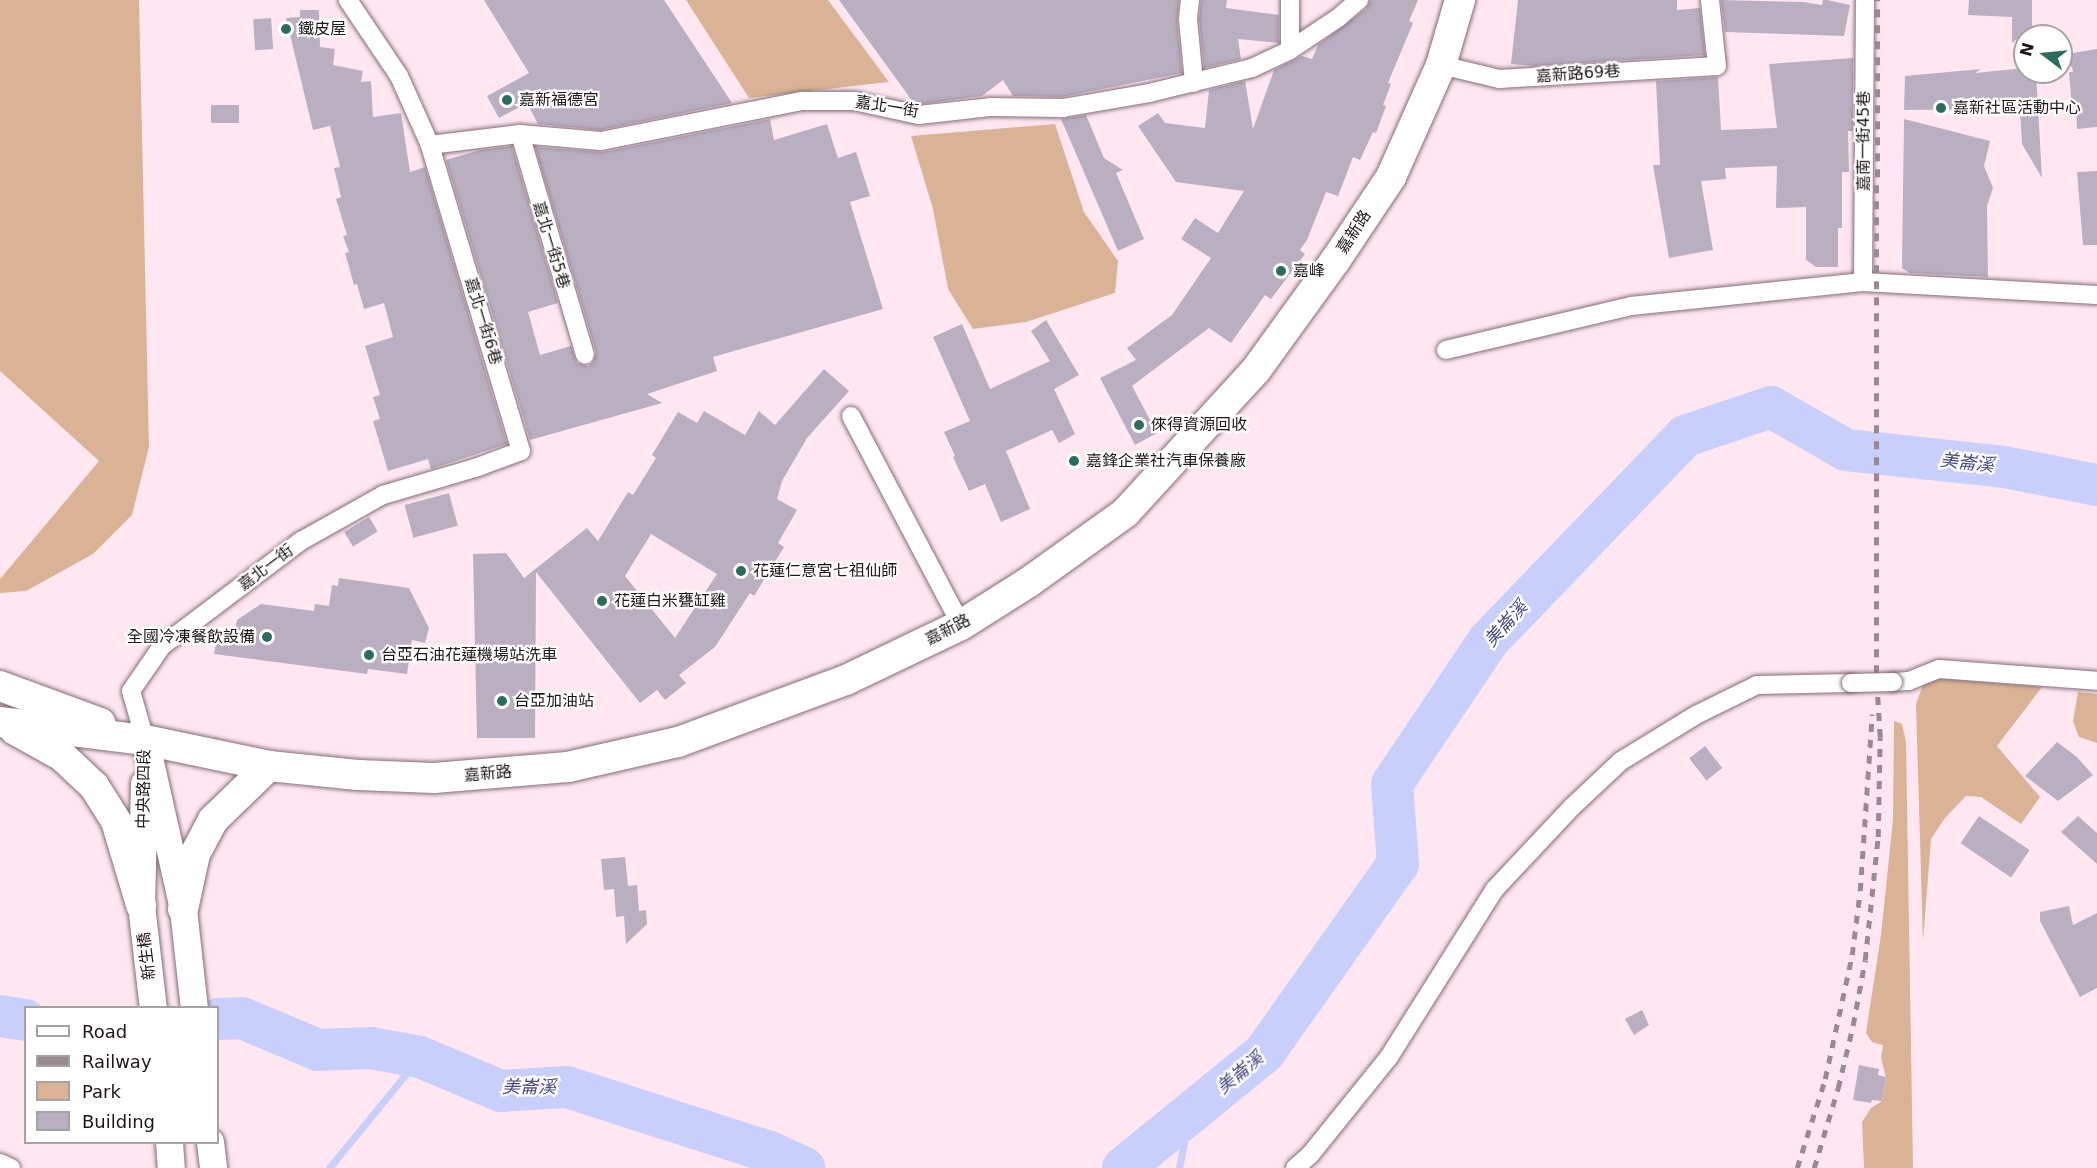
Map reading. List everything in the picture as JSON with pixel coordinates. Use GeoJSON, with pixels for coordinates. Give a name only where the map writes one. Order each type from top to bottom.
{"type":"FeatureCollection","features":[{"type":"Feature","properties":{"kind":"main road","name":"嘉新路"},"geometry":{"type":"LineString","coordinates":[[1,723],[145,740],[269,766],[358,775],[435,778],[568,767],[678,742],[846,680],[961,625],[1029,582],[1125,513],[1256,370],[1335,261],[1391,177],[1441,65],[1460,0]]}},
{"type":"Feature","properties":{"kind":"main road","name":"嘉新路"},"geometry":{"type":"LineString","coordinates":[[0,686],[145,740]]}},
{"type":"Feature","properties":{"kind":"main road"},"geometry":{"type":"LineString","coordinates":[[1,723],[62,756],[94,786],[116,821],[141,905]]}},
{"type":"Feature","properties":{"kind":"main road"},"geometry":{"type":"LineString","coordinates":[[183,909],[195,854],[213,820],[269,766]]}},
{"type":"Feature","properties":{"kind":"street"},"geometry":{"type":"LineString","coordinates":[[348,0],[399,76],[430,145]]}},
{"type":"Feature","properties":{"kind":"street"},"geometry":{"type":"LineString","coordinates":[[1190,0],[1188,19],[1194,83]]}},
{"type":"Feature","properties":{"kind":"street"},"geometry":{"type":"LineString","coordinates":[[1290,0],[1290,50]]}},
{"type":"Feature","properties":{"kind":"street","name":"嘉北一街"},"geometry":{"type":"LineString","coordinates":[[430,145],[520,134],[601,141],[802,101],[854,101],[919,114],[990,107],[1063,108],[1194,83],[1252,68],[1290,50],[1338,18],[1359,0]]}},
{"type":"Feature","properties":{"kind":"street","name":"嘉新路69巷"},"geometry":{"type":"LineString","coordinates":[[1441,65],[1499,79],[1717,66],[1710,0]]}},
{"type":"Feature","properties":{"kind":"street","name":"嘉南一街45巷"},"geometry":{"type":"LineString","coordinates":[[1863,282],[1865,0]]}},
{"type":"Feature","properties":{"kind":"street","name":"嘉北一街5巷"},"geometry":{"type":"LineString","coordinates":[[520,134],[585,355]]}},
{"type":"Feature","properties":{"kind":"street","name":"嘉北一街6巷"},"geometry":{"type":"LineString","coordinates":[[430,145],[522,451],[476,468]]}},
{"type":"Feature","properties":{"kind":"street"},"geometry":{"type":"LineString","coordinates":[[1446,350],[1631,306],[1863,282],[2097,295]]}},
{"type":"Feature","properties":{"kind":"street"},"geometry":{"type":"LineString","coordinates":[[851,416],[961,625]]}},
{"type":"Feature","properties":{"kind":"street","name":"嘉北一街"},"geometry":{"type":"LineString","coordinates":[[145,740],[131,691],[162,646],[301,541],[383,495],[476,468]]}},
{"type":"Feature","properties":{"kind":"street"},"geometry":{"type":"LineString","coordinates":[[1295,1168],[1310,1155],[1389,1057],[1494,890],[1572,807],[1621,761],[1696,715],[1757,685],[1909,681],[1939,669],[2097,681]]}},
{"type":"Feature","properties":{"kind":"street","name":"中央路四段"},"geometry":{"type":"LineString","coordinates":[[141,905],[145,740]]}},
{"type":"Feature","properties":{"kind":"street","name":"中央路四段"},"geometry":{"type":"LineString","coordinates":[[145,740],[183,909]]}},
{"type":"Feature","properties":{"kind":"street","name":"新生橋"},"geometry":{"type":"LineString","coordinates":[[141,905],[153,1006]]}},
{"type":"Feature","properties":{"kind":"street"},"geometry":{"type":"LineString","coordinates":[[183,909],[194,1006]]}},
{"type":"Feature","properties":{"kind":"street"},"geometry":{"type":"LineString","coordinates":[[169,1144],[171,1168]]}},
{"type":"Feature","properties":{"kind":"street"},"geometry":{"type":"LineString","coordinates":[[210,1144],[213,1168]]}},
{"type":"Feature","properties":{"kind":"street"},"geometry":{"type":"LineString","coordinates":[[0,1163],[11,1168]]}},
{"type":"Feature","properties":{"kind":"green space"},"geometry":{"type":"Polygon","coordinates":[[[0,0],[139,0],[149,447],[132,515],[93,554],[26,591],[0,593],[0,579],[99,461],[0,371],[0,0]]]}},
{"type":"Feature","properties":{"kind":"green space"},"geometry":{"type":"Polygon","coordinates":[[[686,0],[828,0],[889,82],[749,98],[686,0]]]}},
{"type":"Feature","properties":{"kind":"green space"},"geometry":{"type":"Polygon","coordinates":[[[1055,124],[1084,212],[1118,261],[1115,293],[1026,322],[973,329],[948,289],[933,209],[911,136],[1055,124]]]}},
{"type":"Feature","properties":{"kind":"green space"},"geometry":{"type":"Polygon","coordinates":[[[1936,678],[2042,687],[1997,746],[2040,797],[2021,824],[1981,797],[1966,796],[1945,818],[1931,839],[1923,942],[1916,704],[1923,685],[1936,678]]]}},
{"type":"Feature","properties":{"kind":"green space"},"geometry":{"type":"Polygon","coordinates":[[[2078,692],[2097,694],[2097,743],[2079,737],[2073,721],[2078,692]]]}},
{"type":"Feature","properties":{"kind":"green space"},"geometry":{"type":"Polygon","coordinates":[[[1894,721],[1902,724],[1906,742],[1913,1168],[1864,1168],[1862,1122],[1871,1108],[1882,1101],[1886,1077],[1881,1058],[1883,1045],[1872,1042],[1866,1033],[1881,935],[1893,820],[1894,721]]]}},
{"type":"Feature","properties":{"kind":"building"},"geometry":{"type":"Polygon","coordinates":[[[484,0],[664,0],[732,103],[600,130],[538,124],[527,103],[499,118],[487,96],[529,73],[484,0]]]}},
{"type":"Feature","properties":{"kind":"building"},"geometry":{"type":"Polygon","coordinates":[[[839,0],[1179,0],[1177,20],[1182,73],[1062,97],[1013,96],[1003,80],[982,96],[920,104],[913,102],[839,0]]]}},
{"type":"Feature","properties":{"kind":"building"},"geometry":{"type":"Polygon","coordinates":[[[1201,0],[1227,0],[1226,8],[1279,15],[1279,43],[1238,39],[1241,59],[1204,68],[1199,19],[1201,0]]]}},
{"type":"Feature","properties":{"kind":"building"},"geometry":{"type":"Polygon","coordinates":[[[1370,0],[1418,0],[1409,21],[1413,23],[1388,83],[1391,84],[1383,105],[1386,106],[1376,133],[1373,132],[1360,160],[1353,157],[1338,196],[1326,192],[1307,240],[1300,250],[1305,254],[1271,299],[1265,295],[1231,343],[1209,328],[1132,386],[1157,433],[1135,445],[1100,378],[1136,360],[1127,348],[1172,315],[1211,258],[1181,239],[1195,218],[1218,233],[1244,191],[1176,182],[1138,126],[1158,113],[1165,123],[1205,128],[1209,90],[1245,81],[1253,129],[1274,70],[1302,56],[1312,59],[1318,45],[1366,9],[1370,0]]]}},
{"type":"Feature","properties":{"kind":"building"},"geometry":{"type":"Polygon","coordinates":[[[1518,0],[1677,0],[1677,10],[1700,8],[1705,55],[1535,66],[1511,64],[1518,0]]]}},
{"type":"Feature","properties":{"kind":"building"},"geometry":{"type":"Polygon","coordinates":[[[1721,0],[1803,2],[1822,5],[1823,0],[1827,0],[1850,5],[1844,36],[1725,32],[1721,0]]]}},
{"type":"Feature","properties":{"kind":"building"},"geometry":{"type":"Polygon","coordinates":[[[1969,0],[2032,0],[2032,24],[2013,24],[2012,43],[2012,17],[1968,15],[1969,0]]]}},
{"type":"Feature","properties":{"kind":"building"},"geometry":{"type":"Polygon","coordinates":[[[300,10],[319,10],[320,47],[335,49],[333,65],[363,71],[361,82],[371,81],[373,117],[401,113],[410,172],[425,167],[507,444],[431,469],[428,459],[388,471],[373,421],[380,419],[373,397],[380,395],[365,346],[393,337],[384,303],[364,309],[357,284],[354,285],[345,253],[349,252],[343,236],[347,235],[336,199],[341,197],[334,168],[340,167],[330,126],[313,130],[286,18],[300,17],[300,10]]]}},
{"type":"Feature","properties":{"kind":"building"},"geometry":{"type":"Polygon","coordinates":[[[271,18],[273,49],[255,50],[253,19],[271,18]]]}},
{"type":"Feature","properties":{"kind":"building"},"geometry":{"type":"Polygon","coordinates":[[[2097,49],[2097,127],[2077,129],[2076,108],[2072,108],[2070,84],[2073,84],[2073,53],[2097,49]]]}},
{"type":"Feature","properties":{"kind":"building"},"geometry":{"type":"Polygon","coordinates":[[[1853,58],[1853,131],[1848,131],[1849,172],[1842,172],[1842,228],[1838,228],[1838,267],[1816,267],[1806,260],[1806,207],[1776,208],[1777,166],[1725,168],[1726,179],[1701,181],[1713,250],[1669,258],[1653,165],[1660,165],[1656,81],[1718,77],[1721,130],[1777,128],[1769,64],[1853,58]]]}},
{"type":"Feature","properties":{"kind":"building"},"geometry":{"type":"Polygon","coordinates":[[[1981,69],[1975,73],[2013,69],[2013,84],[2037,84],[2042,178],[2022,144],[2020,109],[2001,109],[1999,105],[1998,109],[1904,110],[1905,76],[1981,69]]]}},
{"type":"Feature","properties":{"kind":"building"},"geometry":{"type":"Polygon","coordinates":[[[211,105],[239,105],[239,123],[211,123],[211,105]]]}},
{"type":"Feature","properties":{"kind":"building"},"geometry":{"type":"Polygon","coordinates":[[[1086,115],[1104,158],[1123,170],[1116,173],[1144,239],[1118,251],[1061,119],[1086,115]]]}},
{"type":"Feature","properties":{"kind":"building"},"geometry":{"type":"Polygon","coordinates":[[[770,119],[774,140],[827,124],[838,158],[856,152],[870,196],[850,202],[883,309],[713,357],[717,371],[647,394],[662,403],[530,440],[446,160],[480,150],[512,146],[558,303],[528,312],[540,355],[571,346],[577,363],[588,366],[593,362],[596,352],[535,147],[603,152],[770,119]]]}},
{"type":"Feature","properties":{"kind":"building"},"geometry":{"type":"Polygon","coordinates":[[[1904,119],[1990,141],[1984,166],[1993,188],[1987,206],[1988,277],[1910,273],[1902,268],[1904,119]]]}},
{"type":"Feature","properties":{"kind":"building"},"geometry":{"type":"Polygon","coordinates":[[[2097,171],[2097,245],[2083,245],[2077,172],[2097,171]]]}},
{"type":"Feature","properties":{"kind":"building"},"geometry":{"type":"Polygon","coordinates":[[[1046,320],[1079,375],[1054,389],[1075,434],[1059,443],[1052,430],[1006,451],[1030,509],[1001,522],[985,484],[969,491],[953,457],[955,456],[944,432],[970,421],[933,337],[962,324],[990,389],[1050,361],[1031,331],[1046,320]]]}},
{"type":"Feature","properties":{"kind":"building"},"geometry":{"type":"Polygon","coordinates":[[[824,369],[849,391],[807,438],[782,481],[777,499],[797,510],[778,543],[784,547],[754,596],[750,593],[715,647],[679,675],[686,683],[665,700],[657,690],[640,703],[536,572],[535,738],[477,738],[473,554],[506,553],[524,578],[587,528],[598,541],[628,492],[633,495],[656,458],[652,455],[678,412],[697,423],[704,411],[745,435],[759,411],[775,425],[824,369]],[[651,534],[625,576],[675,638],[717,574],[651,534]]]}},
{"type":"Feature","properties":{"kind":"building"},"geometry":{"type":"Polygon","coordinates":[[[449,493],[458,526],[413,538],[405,505],[449,493]]]}},
{"type":"Feature","properties":{"kind":"building"},"geometry":{"type":"Polygon","coordinates":[[[369,517],[378,532],[353,547],[344,532],[369,517]]]}},
{"type":"Feature","properties":{"kind":"building"},"geometry":{"type":"Polygon","coordinates":[[[339,578],[409,588],[429,628],[425,643],[412,640],[407,674],[368,669],[367,674],[214,654],[218,632],[235,630],[237,620],[261,604],[314,611],[315,604],[329,606],[332,585],[338,586],[339,578]]]}},
{"type":"Feature","properties":{"kind":"building"},"geometry":{"type":"Polygon","coordinates":[[[2057,742],[2077,757],[2093,775],[2058,801],[2025,776],[2057,742]]]}},
{"type":"Feature","properties":{"kind":"building"},"geometry":{"type":"Polygon","coordinates":[[[1705,746],[1722,768],[1706,780],[1689,758],[1705,746]]]}},
{"type":"Feature","properties":{"kind":"building"},"geometry":{"type":"Polygon","coordinates":[[[1979,816],[2030,850],[2011,877],[1961,843],[1979,816]]]}},
{"type":"Feature","properties":{"kind":"building"},"geometry":{"type":"Polygon","coordinates":[[[2078,816],[2097,833],[2097,864],[2061,832],[2078,816]]]}},
{"type":"Feature","properties":{"kind":"building"},"geometry":{"type":"Polygon","coordinates":[[[625,857],[628,886],[637,885],[639,911],[646,910],[647,924],[626,944],[624,916],[616,917],[614,889],[604,890],[601,859],[625,857]]]}},
{"type":"Feature","properties":{"kind":"building"},"geometry":{"type":"Polygon","coordinates":[[[2069,906],[2073,925],[2097,913],[2097,988],[2080,997],[2040,921],[2040,912],[2069,906]]]}},
{"type":"Feature","properties":{"kind":"building"},"geometry":{"type":"Polygon","coordinates":[[[1642,1010],[1649,1025],[1634,1035],[1625,1019],[1642,1010]]]}},
{"type":"Feature","properties":{"kind":"building"},"geometry":{"type":"Polygon","coordinates":[[[1859,1065],[1879,1069],[1878,1075],[1886,1077],[1882,1101],[1872,1100],[1871,1103],[1853,1100],[1859,1065]]]}},
{"type":"Feature","properties":{"kind":"waterway","name":"美崙溪"},"geometry":{"type":"LineString","coordinates":[[1123,1168],[1264,1053],[1398,864],[1392,784],[1488,641],[1685,436],[1771,407],[1846,450],[2004,467],[2097,485]]}},
{"type":"Feature","properties":{"kind":"waterway","name":"美崙溪"},"geometry":{"type":"LineString","coordinates":[[0,1016],[24,1020]]}},
{"type":"Feature","properties":{"kind":"waterway","name":"美崙溪"},"geometry":{"type":"LineString","coordinates":[[219,1019],[242,1018],[318,1050],[371,1048],[420,1057],[501,1091],[567,1087],[770,1152],[804,1168]]}},
{"type":"Feature","properties":{"kind":"waterway"},"geometry":{"type":"LineString","coordinates":[[329,1168],[420,1057]]}},
{"type":"Feature","properties":{"kind":"waterway"},"geometry":{"type":"LineString","coordinates":[[1179,1168],[1190,1113]]}},
{"type":"Feature","properties":{"kind":"railway"},"geometry":{"type":"LineString","coordinates":[[1814,1168],[1838,1088],[1853,1025],[1865,960],[1878,837],[1880,737],[1876,673],[1877,0]]}},
{"type":"Feature","properties":{"kind":"railway"},"geometry":{"type":"LineString","coordinates":[[1797,1168],[1825,1079],[1852,955],[1860,891],[1872,714]]}},
{"type":"Feature","properties":{"kind":"place","name":"鐵皮屋"},"geometry":{"type":"Point","coordinates":[286,29]}},
{"type":"Feature","properties":{"kind":"place","name":"嘉新福德宮"},"geometry":{"type":"Point","coordinates":[507,100]}},
{"type":"Feature","properties":{"kind":"place","name":"嘉新社區活動中心"},"geometry":{"type":"Point","coordinates":[1941,108]}},
{"type":"Feature","properties":{"kind":"place","name":"嘉峰"},"geometry":{"type":"Point","coordinates":[1281,271]}},
{"type":"Feature","properties":{"kind":"place","name":"倈得資源回收"},"geometry":{"type":"Point","coordinates":[1139,425]}},
{"type":"Feature","properties":{"kind":"place","name":"嘉鋒企業社汽車保養廠"},"geometry":{"type":"Point","coordinates":[1074,461]}},
{"type":"Feature","properties":{"kind":"place","name":"花蓮仁意宮七祖仙師"},"geometry":{"type":"Point","coordinates":[741,571]}},
{"type":"Feature","properties":{"kind":"place","name":"花蓮白米甕缸雞"},"geometry":{"type":"Point","coordinates":[602,601]}},
{"type":"Feature","properties":{"kind":"place","name":"全國冷凍餐飲設備"},"geometry":{"type":"Point","coordinates":[267,637]}},
{"type":"Feature","properties":{"kind":"place","name":"台亞石油花蓮機場站洗車"},"geometry":{"type":"Point","coordinates":[369,655]}},
{"type":"Feature","properties":{"kind":"place","name":"台亞加油站"},"geometry":{"type":"Point","coordinates":[502,701]}}]}
